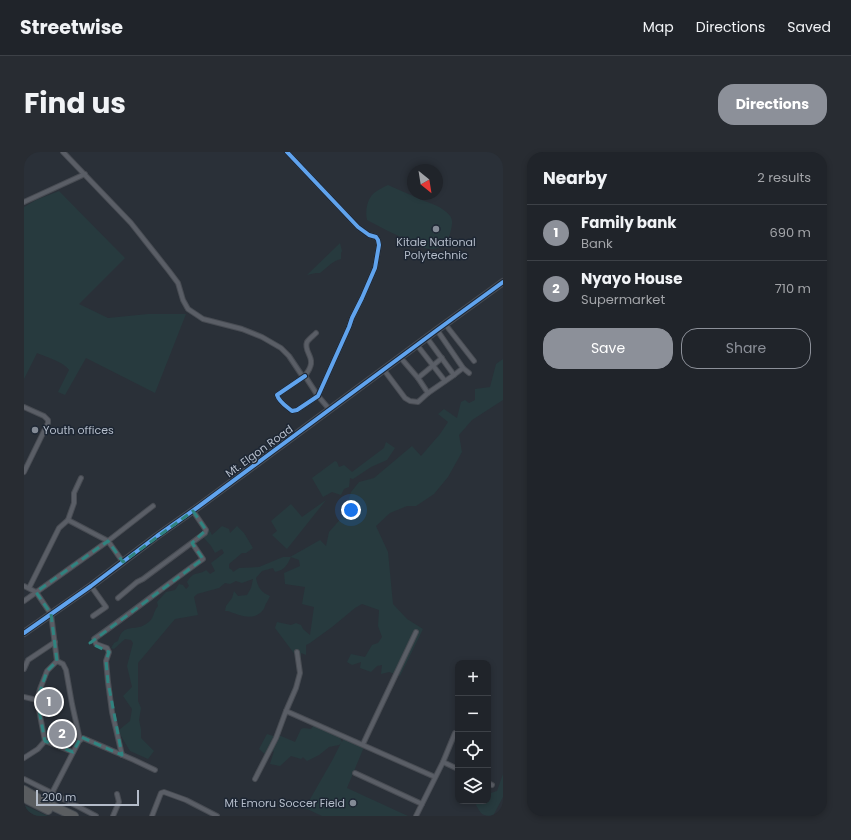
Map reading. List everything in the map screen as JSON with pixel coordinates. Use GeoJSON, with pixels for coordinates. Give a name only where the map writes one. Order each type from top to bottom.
{"type":"FeatureCollection","features":[{"type":"Feature","properties":{"kind":"highway"},"geometry":{"type":"LineString","coordinates":[[24,790],[46,803],[74,816]]}},
{"type":"Feature","properties":{"kind":"highway"},"geometry":{"type":"LineString","coordinates":[[24,798],[62,816]]}},
{"type":"Feature","properties":{"kind":"street"},"geometry":{"type":"LineString","coordinates":[[63,152],[131,223],[178,283],[183,300],[188,309],[203,319],[242,329],[262,337],[281,348],[289,356],[330,410]]}},
{"type":"Feature","properties":{"kind":"street"},"geometry":{"type":"LineString","coordinates":[[287,152],[358,227],[378,240],[379,245],[375,268],[318,396],[292,411],[285,406],[278,398],[277,394],[304,376],[309,370],[312,360],[306,345],[316,332]]}},
{"type":"Feature","properties":{"kind":"street"},"geometry":{"type":"LineString","coordinates":[[24,202],[85,174]]}},
{"type":"Feature","properties":{"kind":"street","name":"Mt. Elgon Road"},"geometry":{"type":"LineString","coordinates":[[24,633],[91,586],[503,282]]}},
{"type":"Feature","properties":{"kind":"street"},"geometry":{"type":"LineString","coordinates":[[445,324],[474,361]]}},
{"type":"Feature","properties":{"kind":"street"},"geometry":{"type":"LineString","coordinates":[[436,330],[469,373]]}},
{"type":"Feature","properties":{"kind":"street"},"geometry":{"type":"LineString","coordinates":[[427,338],[454,375]]}},
{"type":"Feature","properties":{"kind":"street"},"geometry":{"type":"LineString","coordinates":[[417,345],[445,382]]}},
{"type":"Feature","properties":{"kind":"street"},"geometry":{"type":"LineString","coordinates":[[400,357],[418,378],[428,393]]}},
{"type":"Feature","properties":{"kind":"street"},"geometry":{"type":"LineString","coordinates":[[418,378],[442,358]]}},
{"type":"Feature","properties":{"kind":"street"},"geometry":{"type":"LineString","coordinates":[[384,370],[405,398],[410,401],[418,402],[428,393],[464,368]]}},
{"type":"Feature","properties":{"kind":"street"},"geometry":{"type":"LineString","coordinates":[[24,406],[44,416],[48,420],[48,424],[24,472]]}},
{"type":"Feature","properties":{"kind":"street"},"geometry":{"type":"LineString","coordinates":[[29,588],[59,528],[68,520],[74,503],[74,493],[81,478]]}},
{"type":"Feature","properties":{"kind":"street"},"geometry":{"type":"LineString","coordinates":[[24,601],[153,506]]}},
{"type":"Feature","properties":{"kind":"street"},"geometry":{"type":"LineString","coordinates":[[118,598],[137,582],[143,580],[205,533],[206,530],[193,511]]}},
{"type":"Feature","properties":{"kind":"street"},"geometry":{"type":"LineString","coordinates":[[68,520],[108,540],[123,562]]}},
{"type":"Feature","properties":{"kind":"street"},"geometry":{"type":"LineString","coordinates":[[122,755],[112,712],[108,682],[106,660],[109,652],[107,648],[96,644],[94,639],[203,559],[192,543]]}},
{"type":"Feature","properties":{"kind":"street"},"geometry":{"type":"LineString","coordinates":[[24,586],[36,592],[51,614],[57,661]]}},
{"type":"Feature","properties":{"kind":"street"},"geometry":{"type":"LineString","coordinates":[[91,586],[106,607],[93,616]]}},
{"type":"Feature","properties":{"kind":"street"},"geometry":{"type":"LineString","coordinates":[[363,744],[416,632]]}},
{"type":"Feature","properties":{"kind":"street"},"geometry":{"type":"LineString","coordinates":[[24,669],[28,660],[55,642]]}},
{"type":"Feature","properties":{"kind":"street"},"geometry":{"type":"LineString","coordinates":[[255,779],[276,738],[296,688],[300,673],[297,652]]}},
{"type":"Feature","properties":{"kind":"street"},"geometry":{"type":"LineString","coordinates":[[45,741],[37,700],[47,671],[57,661]]}},
{"type":"Feature","properties":{"kind":"street"},"geometry":{"type":"LineString","coordinates":[[52,792],[80,740],[66,670],[63,664],[57,661]]}},
{"type":"Feature","properties":{"kind":"street"},"geometry":{"type":"LineString","coordinates":[[24,697],[37,700]]}},
{"type":"Feature","properties":{"kind":"street"},"geometry":{"type":"LineString","coordinates":[[286,711],[435,776]]}},
{"type":"Feature","properties":{"kind":"street"},"geometry":{"type":"LineString","coordinates":[[422,816],[417,815],[443,762],[455,733]]}},
{"type":"Feature","properties":{"kind":"street"},"geometry":{"type":"LineString","coordinates":[[80,740],[83,738],[155,770]]}},
{"type":"Feature","properties":{"kind":"street"},"geometry":{"type":"LineString","coordinates":[[45,741],[73,752]]}},
{"type":"Feature","properties":{"kind":"street"},"geometry":{"type":"LineString","coordinates":[[24,758],[38,749],[45,741]]}},
{"type":"Feature","properties":{"kind":"street"},"geometry":{"type":"LineString","coordinates":[[443,762],[456,768]]}},
{"type":"Feature","properties":{"kind":"street"},"geometry":{"type":"LineString","coordinates":[[355,773],[422,804]]}},
{"type":"Feature","properties":{"kind":"street"},"geometry":{"type":"LineString","coordinates":[[24,779],[52,792],[96,816]]}},
{"type":"Feature","properties":{"kind":"street"},"geometry":{"type":"LineString","coordinates":[[152,816],[161,793],[164,792],[186,800],[217,816]]}},
{"type":"Feature","properties":{"kind":"street"},"geometry":{"type":"LineString","coordinates":[[113,816],[119,802],[117,794]]}},
{"type":"Feature","properties":{"kind":"highlighted area"},"geometry":{"type":"Polygon","coordinates":[[[193,511],[206,530],[192,543],[203,559],[90,643],[109,652],[106,661],[108,682],[122,755],[81,737],[73,752],[45,741],[37,700],[47,671],[57,661],[51,614],[36,592],[108,541],[123,562],[193,511]]]}},
{"type":"Feature","properties":{"kind":"green space"},"geometry":{"type":"Polygon","coordinates":[[[388,185],[407,193],[407,200],[422,200],[443,209],[448,213],[452,219],[452,224],[450,235],[445,243],[434,249],[424,248],[367,220],[366,209],[368,202],[374,193],[388,185]]]}},
{"type":"Feature","properties":{"kind":"green space"},"geometry":{"type":"Polygon","coordinates":[[[59,191],[125,258],[79,304],[108,318],[148,314],[186,314],[155,393],[86,358],[65,395],[58,392],[69,370],[67,367],[37,353],[24,379],[24,207],[36,200],[59,191]]]}},
{"type":"Feature","properties":{"kind":"green space"},"geometry":{"type":"Polygon","coordinates":[[[340,243],[342,251],[341,259],[320,273],[307,275],[340,243]]]}},
{"type":"Feature","properties":{"kind":"green space"},"geometry":{"type":"Polygon","coordinates":[[[503,359],[503,400],[472,420],[459,435],[462,452],[448,477],[434,494],[416,506],[407,506],[390,513],[376,526],[388,552],[393,604],[407,619],[423,629],[400,676],[389,672],[381,674],[382,665],[377,666],[371,672],[360,668],[361,662],[352,665],[347,662],[351,654],[365,657],[372,645],[378,643],[382,637],[378,626],[379,610],[362,604],[306,645],[306,655],[301,653],[301,661],[296,660],[296,656],[275,628],[277,622],[291,625],[296,623],[301,625],[310,635],[314,607],[302,604],[305,587],[285,584],[284,573],[300,566],[299,560],[291,557],[287,565],[281,570],[275,572],[273,568],[262,571],[256,578],[260,589],[270,596],[264,609],[259,614],[251,617],[225,611],[234,591],[238,596],[247,595],[251,588],[253,579],[242,583],[236,581],[230,584],[225,583],[219,588],[197,594],[194,597],[198,615],[175,619],[138,663],[138,701],[141,708],[139,720],[141,738],[154,751],[148,759],[130,751],[119,730],[130,721],[132,709],[123,696],[132,687],[127,666],[133,643],[131,640],[125,639],[114,649],[111,648],[114,643],[118,641],[123,631],[142,626],[149,622],[158,606],[157,602],[166,592],[175,590],[179,584],[183,585],[186,589],[189,586],[187,582],[192,576],[206,570],[210,574],[215,571],[211,563],[224,553],[222,549],[215,553],[203,537],[208,533],[207,529],[209,529],[212,535],[222,526],[229,529],[230,533],[237,526],[244,533],[253,548],[246,553],[242,553],[229,564],[229,568],[233,572],[239,568],[259,567],[283,557],[290,557],[320,540],[326,546],[329,532],[344,515],[351,492],[359,482],[374,478],[412,446],[421,456],[448,422],[438,414],[444,409],[457,418],[461,402],[465,400],[469,403],[475,400],[475,389],[490,387],[496,364],[503,359]]]}},
{"type":"Feature","properties":{"kind":"green space"},"geometry":{"type":"Polygon","coordinates":[[[386,442],[395,448],[387,460],[371,467],[353,479],[350,478],[349,487],[344,489],[341,495],[332,492],[323,497],[312,478],[335,461],[339,467],[344,465],[352,472],[384,448],[386,442]]]}},
{"type":"Feature","properties":{"kind":"green space"},"geometry":{"type":"Polygon","coordinates":[[[326,500],[287,549],[272,535],[277,531],[271,521],[291,504],[302,517],[326,500]]]}},
{"type":"Feature","properties":{"kind":"green space"},"geometry":{"type":"Polygon","coordinates":[[[314,725],[340,737],[342,742],[344,738],[364,747],[347,788],[408,816],[322,816],[305,808],[341,743],[339,745],[329,747],[319,755],[307,761],[303,757],[301,759],[291,756],[280,766],[270,764],[274,751],[266,755],[259,749],[267,734],[281,736],[295,742],[301,729],[311,729],[314,725]]]}},
{"type":"Feature","properties":{"kind":"green space"},"geometry":{"type":"Polygon","coordinates":[[[503,774],[503,797],[493,816],[486,816],[476,805],[491,804],[491,793],[497,791],[503,774]]]}},
{"type":"Feature","properties":{"kind":"green space"},"geometry":{"type":"Polygon","coordinates":[[[24,805],[48,816],[24,816],[24,805]]]}},
{"type":"Feature","properties":{"kind":"cycle path"},"geometry":{"type":"LineString","coordinates":[[287,152],[358,227],[369,235],[376,237],[379,245],[375,268],[318,396],[297,410],[292,411],[281,402],[277,395],[305,376]]}},
{"type":"Feature","properties":{"kind":"cycle path"},"geometry":{"type":"LineString","coordinates":[[24,633],[91,586],[503,282]]}},
{"type":"Feature","properties":{"kind":"place","name":"Kitale National Polytechnic"},"geometry":{"type":"Point","coordinates":[436,229]}},
{"type":"Feature","properties":{"kind":"place","name":"Youth offices"},"geometry":{"type":"Point","coordinates":[35,430]}},
{"type":"Feature","properties":{"kind":"place","name":"Family bank"},"geometry":{"type":"Point","coordinates":[49,702]}},
{"type":"Feature","properties":{"kind":"place","name":"Nyayo House"},"geometry":{"type":"Point","coordinates":[62,734]}},
{"type":"Feature","properties":{"kind":"place","name":"Mt Emoru Soccer Field"},"geometry":{"type":"Point","coordinates":[353,803]}}]}
